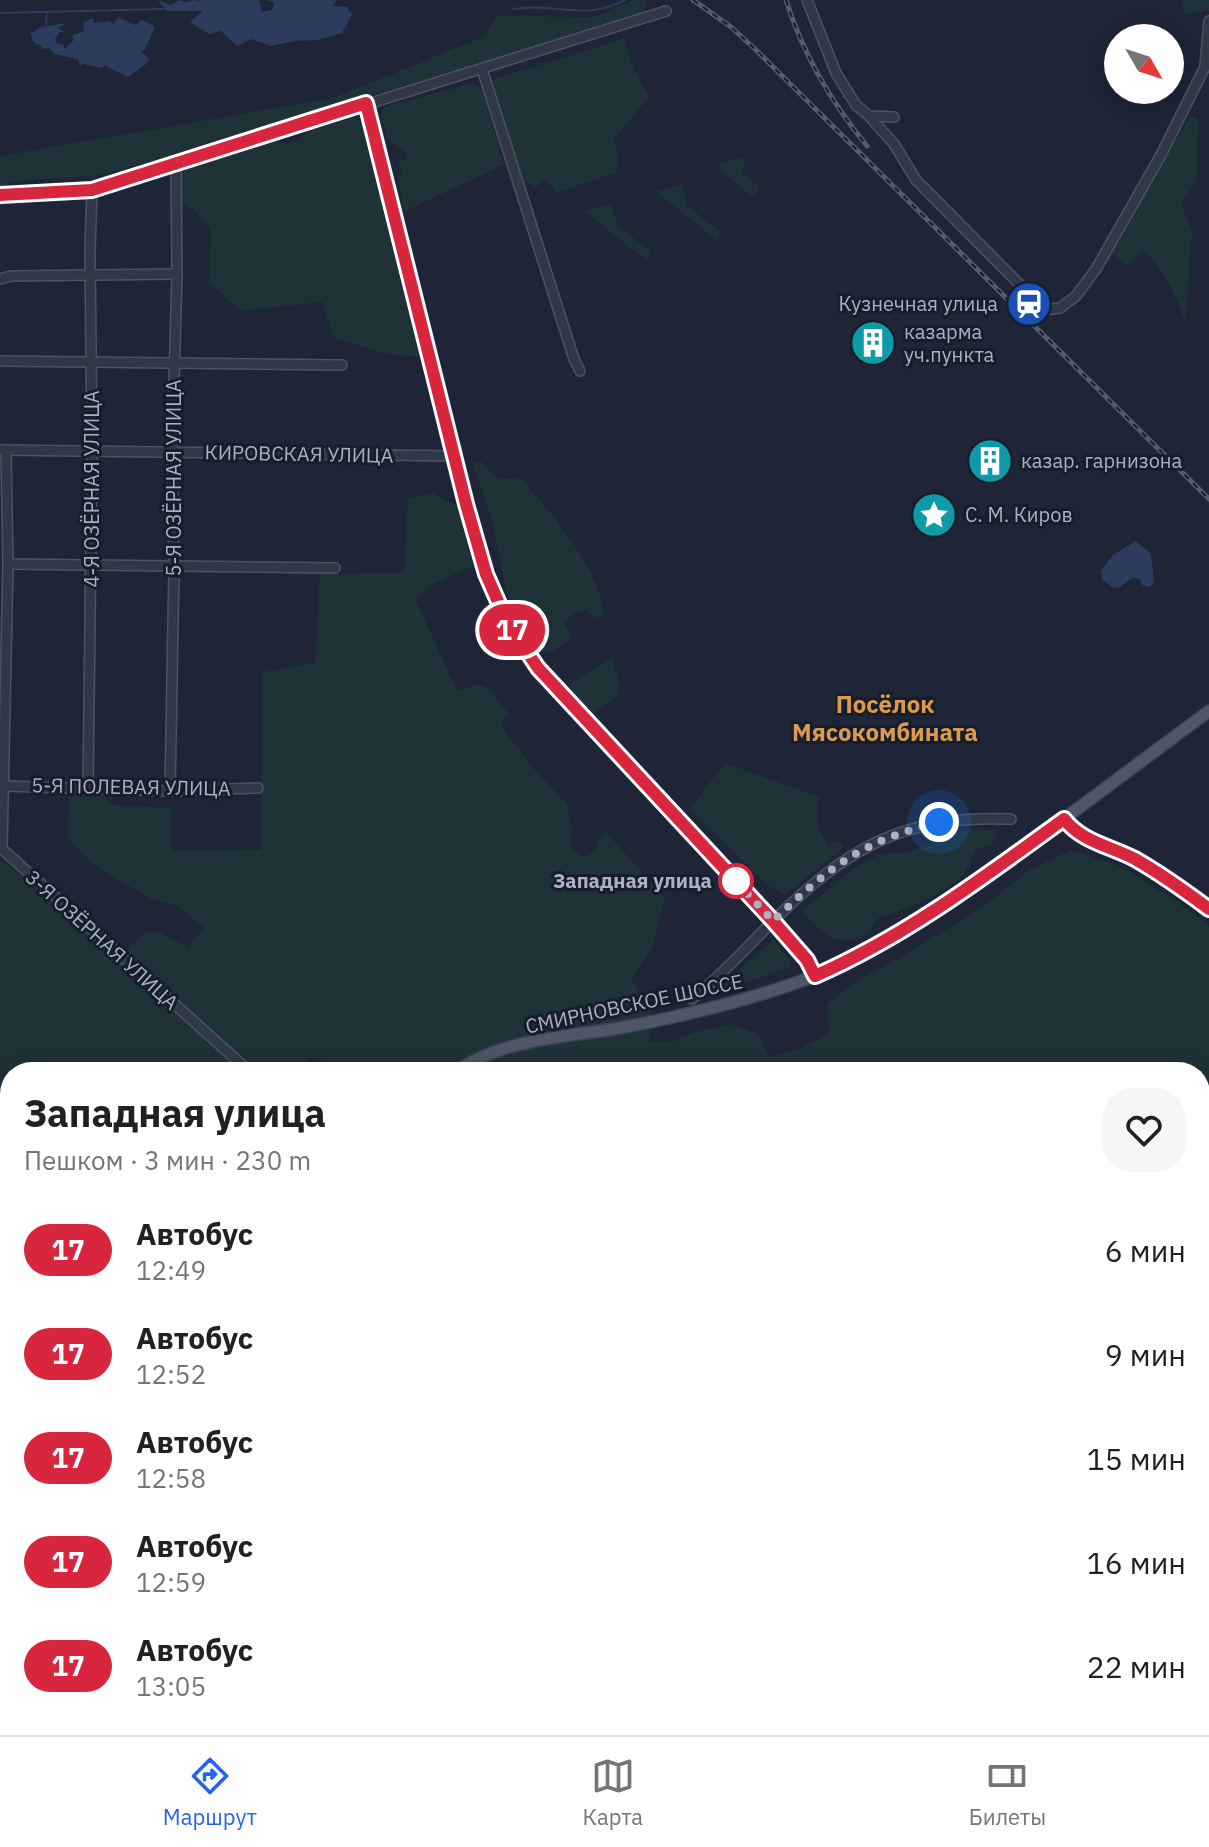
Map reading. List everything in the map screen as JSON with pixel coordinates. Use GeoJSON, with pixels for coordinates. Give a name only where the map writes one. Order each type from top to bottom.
{"type":"FeatureCollection","features":[{"type":"Feature","properties":{"kind":"main road","name":"СМИРНОВСКОЕ ШОССЕ"},"geometry":{"type":"LineString","coordinates":[[477,1062],[495,1053],[537,1042],[690,1013],[815,976],[865,952],[967,890],[1209,711]]}},
{"type":"Feature","properties":{"kind":"street"},"geometry":{"type":"LineString","coordinates":[[807,0],[836,73],[856,105],[894,144],[916,180],[1045,310],[1060,308],[1076,296],[1096,269],[1162,153],[1205,67],[1209,21]]}},
{"type":"Feature","properties":{"kind":"street"},"geometry":{"type":"LineString","coordinates":[[0,195],[92,190],[666,11]]}},
{"type":"Feature","properties":{"kind":"street"},"geometry":{"type":"LineString","coordinates":[[482,69],[580,371]]}},
{"type":"Feature","properties":{"kind":"street"},"geometry":{"type":"LineString","coordinates":[[366,103],[466,504],[492,591],[516,638],[538,668],[773,921],[807,960],[815,976]]}},
{"type":"Feature","properties":{"kind":"street"},"geometry":{"type":"LineString","coordinates":[[869,116],[894,117]]}},
{"type":"Feature","properties":{"kind":"street","name":"5-Я ОЗЁРНАЯ УЛИЦА"},"geometry":{"type":"LineString","coordinates":[[170,791],[176,164]]}},
{"type":"Feature","properties":{"kind":"street","name":"4-Я ОЗЁРНАЯ УЛИЦА"},"geometry":{"type":"LineString","coordinates":[[88,788],[92,566],[92,190]]}},
{"type":"Feature","properties":{"kind":"street"},"geometry":{"type":"LineString","coordinates":[[0,279],[11,276],[177,274]]}},
{"type":"Feature","properties":{"kind":"street"},"geometry":{"type":"LineString","coordinates":[[0,361],[342,365]]}},
{"type":"Feature","properties":{"kind":"street","name":"КИРОВСКАЯ УЛИЦА"},"geometry":{"type":"LineString","coordinates":[[3,450],[455,456]]}},
{"type":"Feature","properties":{"kind":"street","name":"3-Я ОЗЁРНАЯ УЛИЦА"},"geometry":{"type":"LineString","coordinates":[[3,450],[8,564],[1,849],[239,1062]]}},
{"type":"Feature","properties":{"kind":"street"},"geometry":{"type":"LineString","coordinates":[[8,564],[335,568]]}},
{"type":"Feature","properties":{"kind":"street","name":"5-Я ПОЛЕВАЯ УЛИЦА"},"geometry":{"type":"LineString","coordinates":[[4,786],[170,791],[258,788]]}},
{"type":"Feature","properties":{"kind":"street","name":"СМИРНОВСКОЕ ШОССЕ"},"geometry":{"type":"LineString","coordinates":[[692,999],[715,981],[822,875],[855,852],[889,836],[939,822],[1011,819]]}},
{"type":"Feature","properties":{"kind":"street"},"geometry":{"type":"LineString","coordinates":[[1064,819],[1073,831],[1084,838],[1143,864],[1209,909]]}},
{"type":"Feature","properties":{"kind":"green space"},"geometry":{"type":"Polygon","coordinates":[[[633,0],[645,0],[648,4],[638,16],[104,175],[21,181],[0,186],[0,156],[333,98],[483,37],[497,16],[593,17],[633,0]]]}},
{"type":"Feature","properties":{"kind":"green space"},"geometry":{"type":"Polygon","coordinates":[[[1181,0],[1209,0],[1209,11],[1184,14],[1181,0]]]}},
{"type":"Feature","properties":{"kind":"green space"},"geometry":{"type":"Polygon","coordinates":[[[624,39],[636,73],[649,97],[614,139],[617,172],[556,193],[545,178],[536,188],[521,179],[490,80],[624,39]]]}},
{"type":"Feature","properties":{"kind":"green space"},"geometry":{"type":"Polygon","coordinates":[[[472,83],[482,89],[504,165],[403,212],[398,177],[404,172],[398,165],[407,153],[389,141],[380,115],[385,107],[472,83]]]}},
{"type":"Feature","properties":{"kind":"green space"},"geometry":{"type":"Polygon","coordinates":[[[1190,116],[1198,119],[1197,180],[1181,205],[1192,230],[1186,323],[1164,275],[1144,249],[1128,265],[1111,253],[1190,116]]]}},
{"type":"Feature","properties":{"kind":"green space"},"geometry":{"type":"Polygon","coordinates":[[[354,117],[363,124],[421,357],[387,354],[333,337],[322,302],[241,311],[209,283],[210,228],[193,209],[181,203],[180,175],[186,168],[278,141],[285,144],[300,140],[306,132],[354,117]]]}},
{"type":"Feature","properties":{"kind":"green space"},"geometry":{"type":"Polygon","coordinates":[[[743,157],[745,166],[741,172],[760,188],[753,197],[719,169],[719,164],[743,157]]]}},
{"type":"Feature","properties":{"kind":"green space"},"geometry":{"type":"Polygon","coordinates":[[[682,184],[687,206],[722,233],[716,240],[656,191],[682,184]]]}},
{"type":"Feature","properties":{"kind":"green space"},"geometry":{"type":"Polygon","coordinates":[[[610,204],[619,227],[652,252],[646,260],[587,213],[587,210],[610,204]]]}},
{"type":"Feature","properties":{"kind":"green space"},"geometry":{"type":"Polygon","coordinates":[[[477,461],[498,477],[520,477],[571,541],[593,577],[600,596],[604,614],[593,618],[587,610],[576,612],[564,622],[572,639],[548,654],[533,645],[514,615],[490,515],[472,463],[477,461]]]}},
{"type":"Feature","properties":{"kind":"green space"},"geometry":{"type":"Polygon","coordinates":[[[433,493],[460,508],[473,566],[431,585],[416,601],[457,691],[478,684],[488,688],[509,714],[502,720],[505,731],[533,768],[567,804],[572,830],[570,849],[586,857],[597,849],[597,840],[606,832],[665,899],[652,949],[631,979],[652,1010],[649,1042],[671,1042],[696,1032],[733,1024],[759,1035],[768,1056],[799,1049],[829,1034],[827,1004],[861,978],[986,905],[1029,870],[1071,850],[1117,865],[1178,902],[1209,926],[1209,1062],[324,1062],[309,1058],[307,1062],[0,1062],[0,862],[4,860],[117,960],[147,931],[162,933],[188,948],[204,927],[176,905],[152,900],[100,869],[68,839],[69,795],[101,791],[110,805],[171,808],[171,851],[261,850],[263,672],[315,663],[320,574],[404,573],[408,499],[433,493]]]}},
{"type":"Feature","properties":{"kind":"green space"},"geometry":{"type":"Polygon","coordinates":[[[612,658],[620,683],[618,695],[594,713],[569,690],[571,683],[612,658]]]}},
{"type":"Feature","properties":{"kind":"green space"},"geometry":{"type":"Polygon","coordinates":[[[725,763],[819,797],[821,833],[828,844],[839,841],[844,847],[785,895],[771,888],[689,809],[725,763]]]}},
{"type":"Feature","properties":{"kind":"green space"},"geometry":{"type":"Polygon","coordinates":[[[972,829],[994,830],[997,836],[991,845],[975,849],[964,873],[948,887],[877,919],[869,934],[850,941],[836,939],[817,927],[802,911],[853,869],[880,854],[905,853],[945,835],[972,829]]]}},
{"type":"Feature","properties":{"kind":"green space"},"geometry":{"type":"Polygon","coordinates":[[[773,940],[792,963],[790,967],[714,993],[773,940]]]}},
{"type":"Feature","properties":{"kind":"water"},"geometry":{"type":"Polygon","coordinates":[[[158,0],[170,5],[179,0],[259,0],[262,12],[272,10],[274,3],[267,0],[337,0],[333,6],[347,7],[352,14],[342,33],[318,40],[271,46],[251,39],[237,46],[221,31],[209,34],[190,22],[203,11],[166,11],[158,0]]]}},
{"type":"Feature","properties":{"kind":"water"},"geometry":{"type":"Polygon","coordinates":[[[118,17],[135,25],[142,20],[155,27],[145,49],[141,51],[149,59],[128,77],[104,65],[103,68],[80,66],[78,59],[54,54],[50,48],[43,49],[40,44],[37,45],[30,32],[68,23],[58,28],[67,33],[60,32],[55,39],[64,45],[64,49],[74,40],[72,35],[83,32],[84,22],[93,18],[93,23],[110,21],[113,25],[118,17]]]}},
{"type":"Feature","properties":{"kind":"water"},"geometry":{"type":"Polygon","coordinates":[[[1136,541],[1151,554],[1154,582],[1149,587],[1133,577],[1120,587],[1113,588],[1102,579],[1101,571],[1113,555],[1136,541]]]}},
{"type":"Feature","properties":{"kind":"waterway"},"geometry":{"type":"LineString","coordinates":[[513,9],[596,10],[625,0]]}},
{"type":"Feature","properties":{"kind":"waterway"},"geometry":{"type":"LineString","coordinates":[[0,13],[163,9]]}},
{"type":"Feature","properties":{"kind":"waterway"},"geometry":{"type":"LineString","coordinates":[[46,26],[47,12]]}},
{"type":"Feature","properties":{"kind":"railway"},"geometry":{"type":"LineString","coordinates":[[693,0],[755,49],[1209,499]]}},
{"type":"Feature","properties":{"kind":"railway"},"geometry":{"type":"LineString","coordinates":[[786,0],[819,77],[867,146]]}},
{"type":"Feature","properties":{"kind":"bus line","name":"17"},"geometry":{"type":"LineString","coordinates":[[0,195],[92,190],[366,103],[466,504],[492,591],[507,622],[538,668],[773,921],[807,960],[815,976],[841,965],[924,918],[1064,819],[1073,831],[1084,838],[1130,857],[1209,909]]}},
{"type":"Feature","properties":{"kind":"place","name":"Кузнечная улица"},"geometry":{"type":"Point","coordinates":[1029,304]}},
{"type":"Feature","properties":{"kind":"place","name":"казарма уч.пункта"},"geometry":{"type":"Point","coordinates":[873,343]}},
{"type":"Feature","properties":{"kind":"place","name":"казар. гарнизона"},"geometry":{"type":"Point","coordinates":[990,461]}},
{"type":"Feature","properties":{"kind":"place","name":"С. М. Киров"},"geometry":{"type":"Point","coordinates":[934,515]}},
{"type":"Feature","properties":{"kind":"place","name":"Западная улица"},"geometry":{"type":"Point","coordinates":[736,881]}},
{"type":"Feature","properties":{"kind":"district","name":"Посёлок Мясокомбината"},"geometry":{"type":"Point","coordinates":[885,719]}},
{"type":"Feature","properties":{"kind":"route"},"geometry":{"type":"LineString","coordinates":[[736,881],[732,877],[773,921],[822,875],[855,852],[905,830],[939,822]]}}]}
